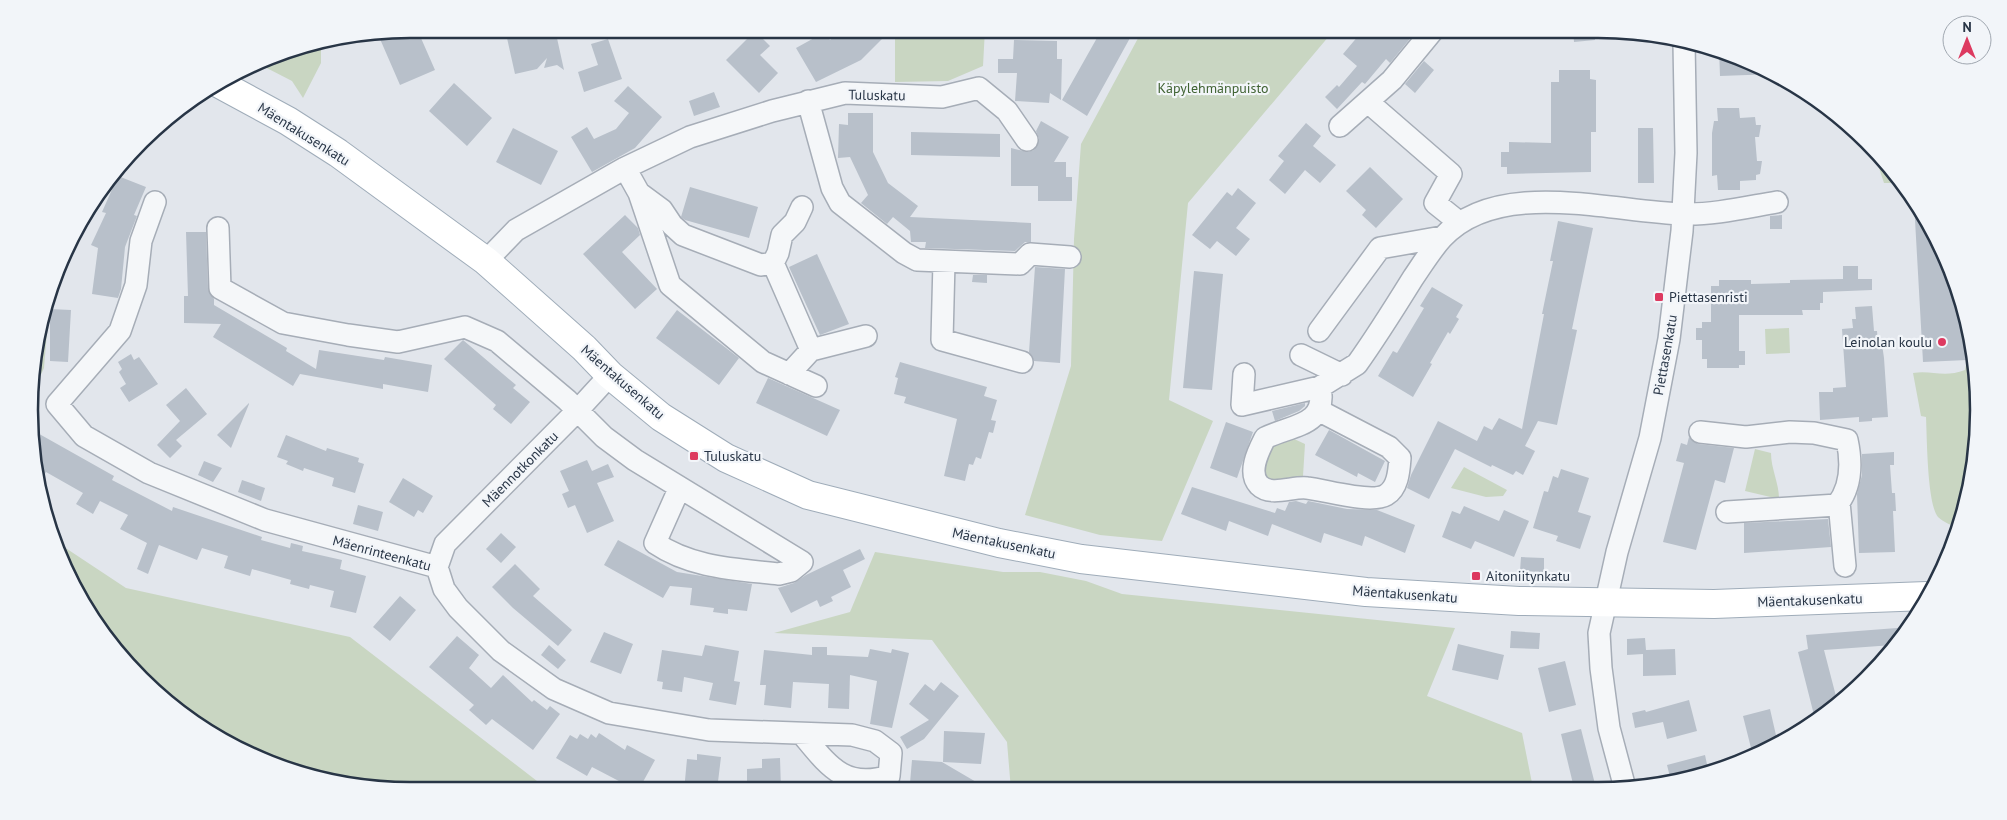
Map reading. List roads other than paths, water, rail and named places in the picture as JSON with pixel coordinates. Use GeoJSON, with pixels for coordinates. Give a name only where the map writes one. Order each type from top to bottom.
{"type":"FeatureCollection","features":[{"type":"Feature","properties":{"kind":"main road","name":"Mäentakusenkatu"},"geometry":{"type":"LineString","coordinates":[[225,87],[288,121],[338,153],[486,261],[584,348],[610,374],[661,417],[726,458],[808,495],[990,541],[1081,559],[1366,592],[1529,601],[1714,604],[1920,596]]}},
{"type":"Feature","properties":{"kind":"street"},"geometry":{"type":"LineString","coordinates":[[1340,126],[1392,80],[1427,38]]}},
{"type":"Feature","properties":{"kind":"street","name":"Piettasenkatu"},"geometry":{"type":"LineString","coordinates":[[1608,601],[1617,552],[1639,480],[1658,401],[1675,298],[1683,214],[1686,153],[1684,48]]}},
{"type":"Feature","properties":{"kind":"street","name":"Tuluskatu"},"geometry":{"type":"LineString","coordinates":[[486,261],[516,230],[625,168],[690,137],[808,101],[845,94],[942,98],[979,88],[1007,110],[1027,140]]}},
{"type":"Feature","properties":{"kind":"street"},"geometry":{"type":"LineString","coordinates":[[808,101],[832,188],[840,203],[904,253],[917,260],[1020,264],[1030,254],[1070,257]]}},
{"type":"Feature","properties":{"kind":"street"},"geometry":{"type":"LineString","coordinates":[[1368,102],[1452,174],[1435,203],[1460,223]]}},
{"type":"Feature","properties":{"kind":"street"},"geometry":{"type":"LineString","coordinates":[[625,168],[639,193],[670,285],[763,362],[816,386]]}},
{"type":"Feature","properties":{"kind":"street"},"geometry":{"type":"LineString","coordinates":[[639,193],[662,210],[672,225],[683,235],[761,265],[773,263]]}},
{"type":"Feature","properties":{"kind":"street","name":"Mäenrinteenkatu"},"geometry":{"type":"LineString","coordinates":[[155,202],[142,241],[136,285],[120,331],[57,404],[84,436],[149,473],[265,520],[437,567],[444,589],[458,608],[501,651],[554,689],[609,713],[710,730],[802,734]]}},
{"type":"Feature","properties":{"kind":"street"},"geometry":{"type":"LineString","coordinates":[[1244,374],[1242,405],[1320,387],[1350,369],[1442,237],[1460,223],[1488,210],[1508,204],[1524,204],[1602,206],[1645,212],[1683,214],[1777,202]]}},
{"type":"Feature","properties":{"kind":"street"},"geometry":{"type":"LineString","coordinates":[[773,263],[778,253],[782,234],[795,222],[802,207]]}},
{"type":"Feature","properties":{"kind":"street"},"geometry":{"type":"LineString","coordinates":[[218,228],[220,288],[283,323],[398,342],[465,327],[497,341],[604,437],[679,489],[802,562],[791,571],[779,574],[695,562],[673,556],[655,543],[679,489]]}},
{"type":"Feature","properties":{"kind":"street"},"geometry":{"type":"LineString","coordinates":[[1319,331],[1380,248],[1442,237]]}},
{"type":"Feature","properties":{"kind":"street"},"geometry":{"type":"LineString","coordinates":[[944,262],[942,340],[1022,362]]}},
{"type":"Feature","properties":{"kind":"street"},"geometry":{"type":"LineString","coordinates":[[773,263],[811,350]]}},
{"type":"Feature","properties":{"kind":"street"},"geometry":{"type":"LineString","coordinates":[[789,374],[811,350],[866,336]]}},
{"type":"Feature","properties":{"kind":"street"},"geometry":{"type":"LineString","coordinates":[[1301,355],[1350,369]]}},
{"type":"Feature","properties":{"kind":"street","name":"Mäennotkonkatu"},"geometry":{"type":"LineString","coordinates":[[437,567],[445,544],[577,411],[610,374]]}},
{"type":"Feature","properties":{"kind":"street"},"geometry":{"type":"LineString","coordinates":[[1318,410],[1389,447],[1400,458],[1394,487],[1385,496],[1371,499],[1305,487],[1269,490],[1259,485],[1254,474],[1256,457],[1265,438],[1277,432],[1303,425],[1314,418],[1318,410],[1323,400],[1320,387]]}},
{"type":"Feature","properties":{"kind":"street"},"geometry":{"type":"LineString","coordinates":[[1700,432],[1746,436],[1790,432],[1814,433],[1847,440],[1851,466],[1845,495],[1837,506],[1727,512]]}},
{"type":"Feature","properties":{"kind":"street"},"geometry":{"type":"LineString","coordinates":[[1839,502],[1845,566]]}},
{"type":"Feature","properties":{"kind":"street"},"geometry":{"type":"LineString","coordinates":[[1608,601],[1599,633],[1601,668],[1609,728],[1623,782]]}},
{"type":"Feature","properties":{"kind":"place","name":"Piettasenristi"},"geometry":{"type":"Point","coordinates":[1659,297]}},
{"type":"Feature","properties":{"kind":"place","name":"Leinolan koulu"},"geometry":{"type":"Point","coordinates":[1942,342]}},
{"type":"Feature","properties":{"kind":"place","name":"Tuluskatu"},"geometry":{"type":"Point","coordinates":[694,456]}},
{"type":"Feature","properties":{"kind":"place","name":"Aitoniitynkatu"},"geometry":{"type":"Point","coordinates":[1476,576]}},
{"type":"Feature","properties":{"kind":"park label","name":"Käpylehmänpuisto"},"geometry":{"type":"Point","coordinates":[1213,88]}}]}
